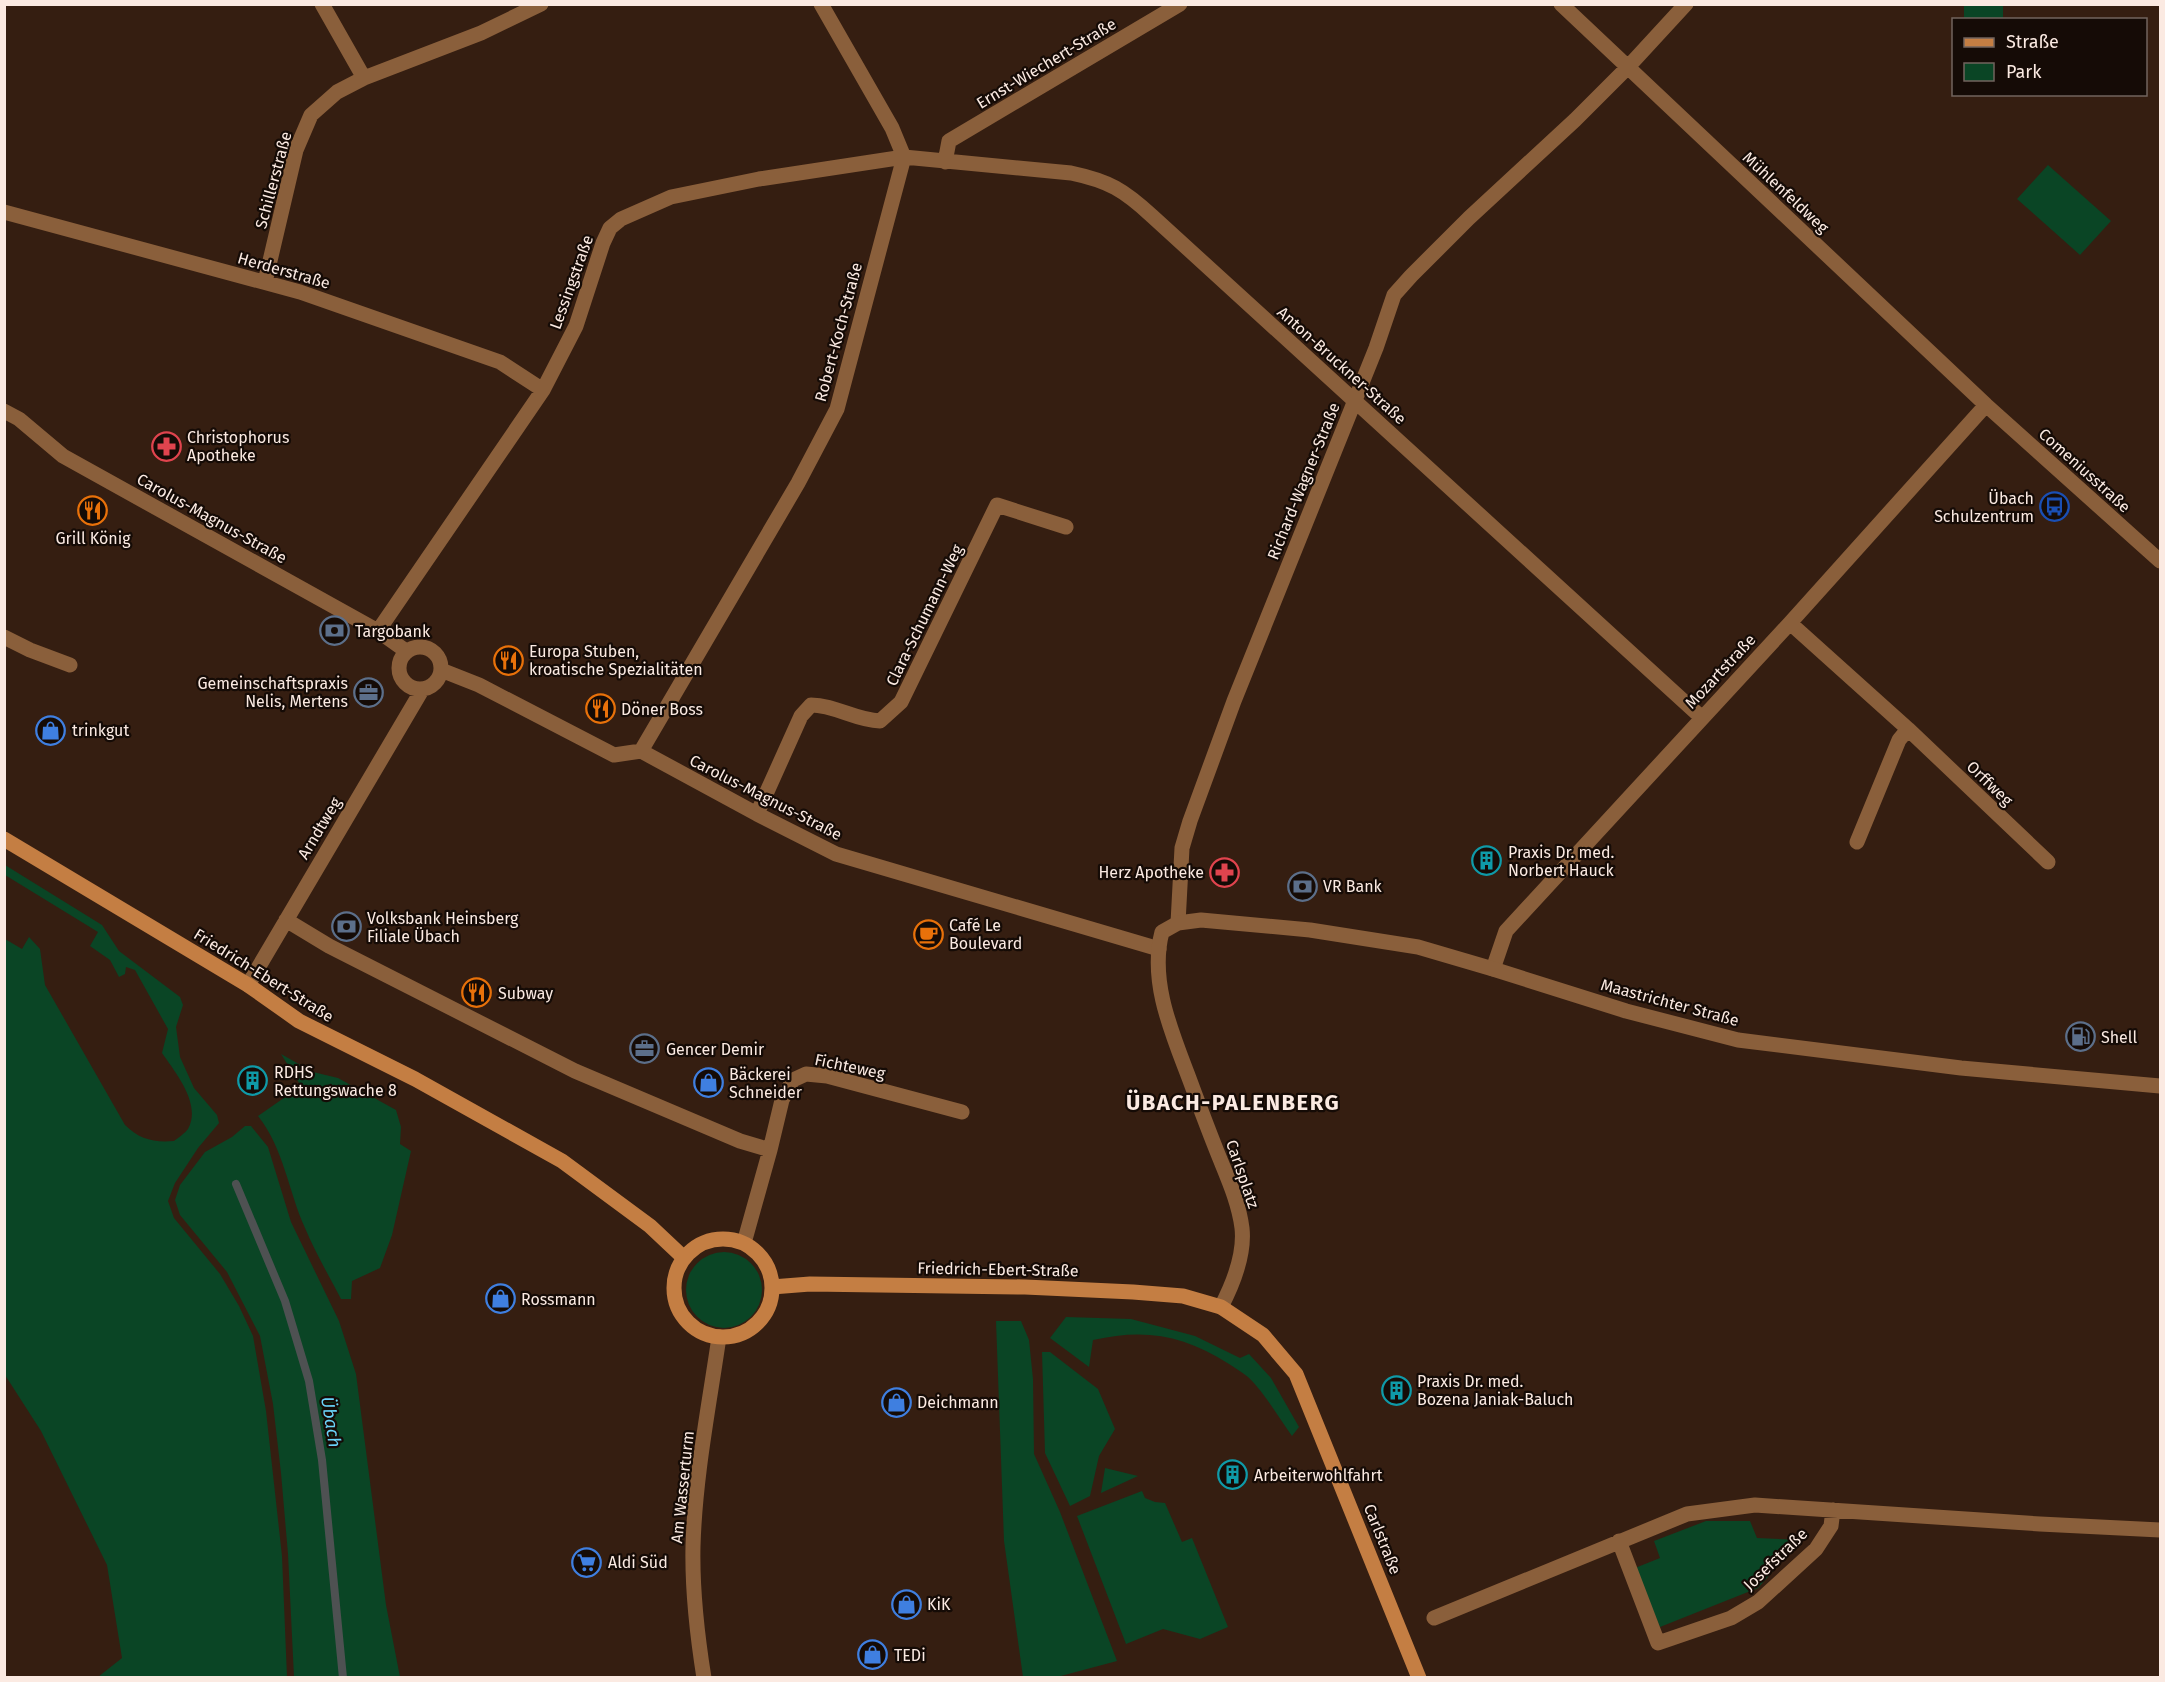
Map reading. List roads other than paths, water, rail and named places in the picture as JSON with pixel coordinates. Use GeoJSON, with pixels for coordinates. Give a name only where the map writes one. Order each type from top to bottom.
{"type":"FeatureCollection","features":[{"type":"Feature","properties":{"kind":"main road","name":"Friedrich-Ebert-Straße"},"geometry":{"type":"LineString","coordinates":[[4,839],[248,985],[299,1021],[416,1079],[562,1161],[650,1226],[684,1258]]}},
{"type":"Feature","properties":{"kind":"main road"},"geometry":{"type":"LineString","coordinates":[[714,1239],[744,1243],[761,1257],[770,1273],[771,1300],[766,1312],[758,1323],[739,1335],[719,1337],[705,1334],[690,1325],[677,1306],[674,1285],[677,1271],[684,1258],[694,1248],[714,1239]]}},
{"type":"Feature","properties":{"kind":"main road","name":"Friedrich-Ebert-Straße"},"geometry":{"type":"LineString","coordinates":[[772,1287],[810,1284],[1058,1288],[1183,1296],[1221,1307]]}},
{"type":"Feature","properties":{"kind":"main road","name":"Carlstraße"},"geometry":{"type":"LineString","coordinates":[[1221,1307],[1263,1335],[1296,1374],[1419,1677]]}},
{"type":"Feature","properties":{"kind":"street"},"geometry":{"type":"LineString","coordinates":[[321,4],[364,78]]}},
{"type":"Feature","properties":{"kind":"street","name":"Schillerstraße"},"geometry":{"type":"LineString","coordinates":[[265,282],[296,150],[311,115],[337,92],[364,78],[481,33],[541,4]]}},
{"type":"Feature","properties":{"kind":"street"},"geometry":{"type":"LineString","coordinates":[[821,4],[892,128],[904,157]]}},
{"type":"Feature","properties":{"kind":"street","name":"Ernst-Wiechert-Straße"},"geometry":{"type":"LineString","coordinates":[[945,162],[949,141],[1180,4]]}},
{"type":"Feature","properties":{"kind":"street","name":"Mühlenfeldweg"},"geometry":{"type":"LineString","coordinates":[[1561,4],[1986,405]]}},
{"type":"Feature","properties":{"kind":"street","name":"Richard-Wagner-Straße"},"geometry":{"type":"LineString","coordinates":[[1178,923],[1182,848],[1191,821],[1234,701],[1385,325],[1394,295],[1469,218],[1562,133],[1628,68],[1686,4]]}},
{"type":"Feature","properties":{"kind":"street","name":"Anton-Bruckner-Straße"},"geometry":{"type":"LineString","coordinates":[[904,157],[1071,173],[1095,178],[1116,186],[1701,717]]}},
{"type":"Feature","properties":{"kind":"street","name":"Lessingstraße"},"geometry":{"type":"LineString","coordinates":[[378,631],[543,390],[576,326],[610,228],[621,219],[671,197],[759,179],[904,157]]}},
{"type":"Feature","properties":{"kind":"street","name":"Robert-Koch-Straße"},"geometry":{"type":"LineString","coordinates":[[641,751],[713,632],[798,483],[837,409],[904,157]]}},
{"type":"Feature","properties":{"kind":"street","name":"Herderstraße"},"geometry":{"type":"LineString","coordinates":[[4,212],[300,292],[500,362],[543,390]]}},
{"type":"Feature","properties":{"kind":"street","name":"Comeniusstraße"},"geometry":{"type":"LineString","coordinates":[[1986,405],[2160,561]]}},
{"type":"Feature","properties":{"kind":"street","name":"Mozartstraße"},"geometry":{"type":"LineString","coordinates":[[1493,969],[1506,931],[1790,623],[1986,405]]}},
{"type":"Feature","properties":{"kind":"street","name":"Carolus-Magnus-Straße"},"geometry":{"type":"LineString","coordinates":[[4,411],[20,419],[63,456],[378,631],[406,651]]}},
{"type":"Feature","properties":{"kind":"street","name":"Clara-Schumann-Weg"},"geometry":{"type":"LineString","coordinates":[[757,814],[801,716],[811,705],[825,705],[865,721],[880,722],[901,702],[997,505],[1066,527]]}},
{"type":"Feature","properties":{"kind":"street","name":"Orffweg"},"geometry":{"type":"LineString","coordinates":[[1790,623],[1908,729],[2048,862]]}},
{"type":"Feature","properties":{"kind":"street"},"geometry":{"type":"LineString","coordinates":[[4,637],[30,650],[70,665]]}},
{"type":"Feature","properties":{"kind":"street"},"geometry":{"type":"LineString","coordinates":[[419,646],[430,649],[439,659],[441,670],[436,682],[422,690],[410,687],[401,678],[400,660],[406,651],[419,646]]}},
{"type":"Feature","properties":{"kind":"street"},"geometry":{"type":"LineString","coordinates":[[441,670],[479,685],[614,755],[641,751]]}},
{"type":"Feature","properties":{"kind":"street","name":"Arndtweg"},"geometry":{"type":"LineString","coordinates":[[248,985],[422,690]]}},
{"type":"Feature","properties":{"kind":"street"},"geometry":{"type":"LineString","coordinates":[[1857,842],[1899,740],[1908,729]]}},
{"type":"Feature","properties":{"kind":"street","name":"Carolus-Magnus-Straße"},"geometry":{"type":"LineString","coordinates":[[641,751],[836,854],[1159,949]]}},
{"type":"Feature","properties":{"kind":"street"},"geometry":{"type":"LineString","coordinates":[[286,920],[329,946],[568,1068],[740,1141],[770,1150]]}},
{"type":"Feature","properties":{"kind":"street","name":"Maastrichter Straße"},"geometry":{"type":"LineString","coordinates":[[1178,923],[1201,920],[1310,930],[1418,947],[1626,1011],[1738,1040],[1961,1068],[2160,1086]]}},
{"type":"Feature","properties":{"kind":"street"},"geometry":{"type":"LineString","coordinates":[[1159,949],[1162,932],[1178,923]]}},
{"type":"Feature","properties":{"kind":"street","name":"Carlsplatz"},"geometry":{"type":"LineString","coordinates":[[1159,949],[1160,986],[1167,1018],[1236,1199],[1242,1230],[1236,1275],[1221,1307]]}},
{"type":"Feature","properties":{"kind":"street","name":"Fichteweg"},"geometry":{"type":"LineString","coordinates":[[744,1243],[782,1100],[793,1080],[806,1074],[827,1076],[962,1112]]}},
{"type":"Feature","properties":{"kind":"street","name":"Am Wasserturm"},"geometry":{"type":"LineString","coordinates":[[704,1677],[695,1616],[693,1547],[697,1485],[719,1337]]}},
{"type":"Feature","properties":{"kind":"street","name":"Josefstraße"},"geometry":{"type":"LineString","coordinates":[[1434,1618],[1687,1514],[1755,1505],[2160,1530]]}},
{"type":"Feature","properties":{"kind":"street","name":"Josefstraße"},"geometry":{"type":"LineString","coordinates":[[1619,1541],[1658,1643],[1731,1618],[1758,1602],[1816,1549],[1831,1527],[1833,1510]]}},
{"type":"Feature","properties":{"kind":"waterway","name":"Übach"},"geometry":{"type":"LineString","coordinates":[[236,1184],[285,1301],[309,1381],[322,1460],[343,1678]]}},
{"type":"Feature","properties":{"kind":"place","name":"Christophorus Apotheke"},"geometry":{"type":"Point","coordinates":[166,446]}},
{"type":"Feature","properties":{"kind":"place","name":"Übach Schulzentrum"},"geometry":{"type":"Point","coordinates":[2055,507]}},
{"type":"Feature","properties":{"kind":"place","name":"Grill König"},"geometry":{"type":"Point","coordinates":[93,510]}},
{"type":"Feature","properties":{"kind":"place","name":"Targobank"},"geometry":{"type":"Point","coordinates":[334,631]}},
{"type":"Feature","properties":{"kind":"place","name":"Europa Stuben, kroatische Spezialitäten"},"geometry":{"type":"Point","coordinates":[508,660]}},
{"type":"Feature","properties":{"kind":"place","name":"Gemeinschaftspraxis Nelis, Mertens"},"geometry":{"type":"Point","coordinates":[369,692]}},
{"type":"Feature","properties":{"kind":"place","name":"Döner Boss"},"geometry":{"type":"Point","coordinates":[600,709]}},
{"type":"Feature","properties":{"kind":"place","name":"trinkgut"},"geometry":{"type":"Point","coordinates":[51,730]}},
{"type":"Feature","properties":{"kind":"place","name":"Praxis Dr. med. Norbert Hauck"},"geometry":{"type":"Point","coordinates":[1487,861]}},
{"type":"Feature","properties":{"kind":"place","name":"Herz Apotheke"},"geometry":{"type":"Point","coordinates":[1225,872]}},
{"type":"Feature","properties":{"kind":"place","name":"VR Bank"},"geometry":{"type":"Point","coordinates":[1302,886]}},
{"type":"Feature","properties":{"kind":"place","name":"Volksbank Heinsberg Filiale Übach"},"geometry":{"type":"Point","coordinates":[346,927]}},
{"type":"Feature","properties":{"kind":"place","name":"Café Le Boulevard"},"geometry":{"type":"Point","coordinates":[928,934]}},
{"type":"Feature","properties":{"kind":"place","name":"Subway"},"geometry":{"type":"Point","coordinates":[477,993]}},
{"type":"Feature","properties":{"kind":"place","name":"Shell"},"geometry":{"type":"Point","coordinates":[2080,1037]}},
{"type":"Feature","properties":{"kind":"place","name":"Gencer Demir"},"geometry":{"type":"Point","coordinates":[645,1049]}},
{"type":"Feature","properties":{"kind":"place","name":"RDHS Rettungswache 8"},"geometry":{"type":"Point","coordinates":[253,1081]}},
{"type":"Feature","properties":{"kind":"place","name":"Bäckerei Schneider"},"geometry":{"type":"Point","coordinates":[708,1083]}},
{"type":"Feature","properties":{"kind":"place","name":"Rossmann"},"geometry":{"type":"Point","coordinates":[500,1299]}},
{"type":"Feature","properties":{"kind":"place","name":"Praxis Dr. med. Bozena Janiak-Baluch"},"geometry":{"type":"Point","coordinates":[1396,1390]}},
{"type":"Feature","properties":{"kind":"place","name":"Deichmann"},"geometry":{"type":"Point","coordinates":[896,1402]}},
{"type":"Feature","properties":{"kind":"place","name":"Arbeiterwohlfahrt"},"geometry":{"type":"Point","coordinates":[1233,1475]}},
{"type":"Feature","properties":{"kind":"place","name":"Aldi Süd"},"geometry":{"type":"Point","coordinates":[587,1562]}},
{"type":"Feature","properties":{"kind":"place","name":"KiK"},"geometry":{"type":"Point","coordinates":[906,1604]}},
{"type":"Feature","properties":{"kind":"place","name":"TEDi"},"geometry":{"type":"Point","coordinates":[873,1655]}},
{"type":"Feature","properties":{"kind":"district","name":"ÜBACH-PALENBERG"},"geometry":{"type":"Point","coordinates":[1233,1102]}}]}
